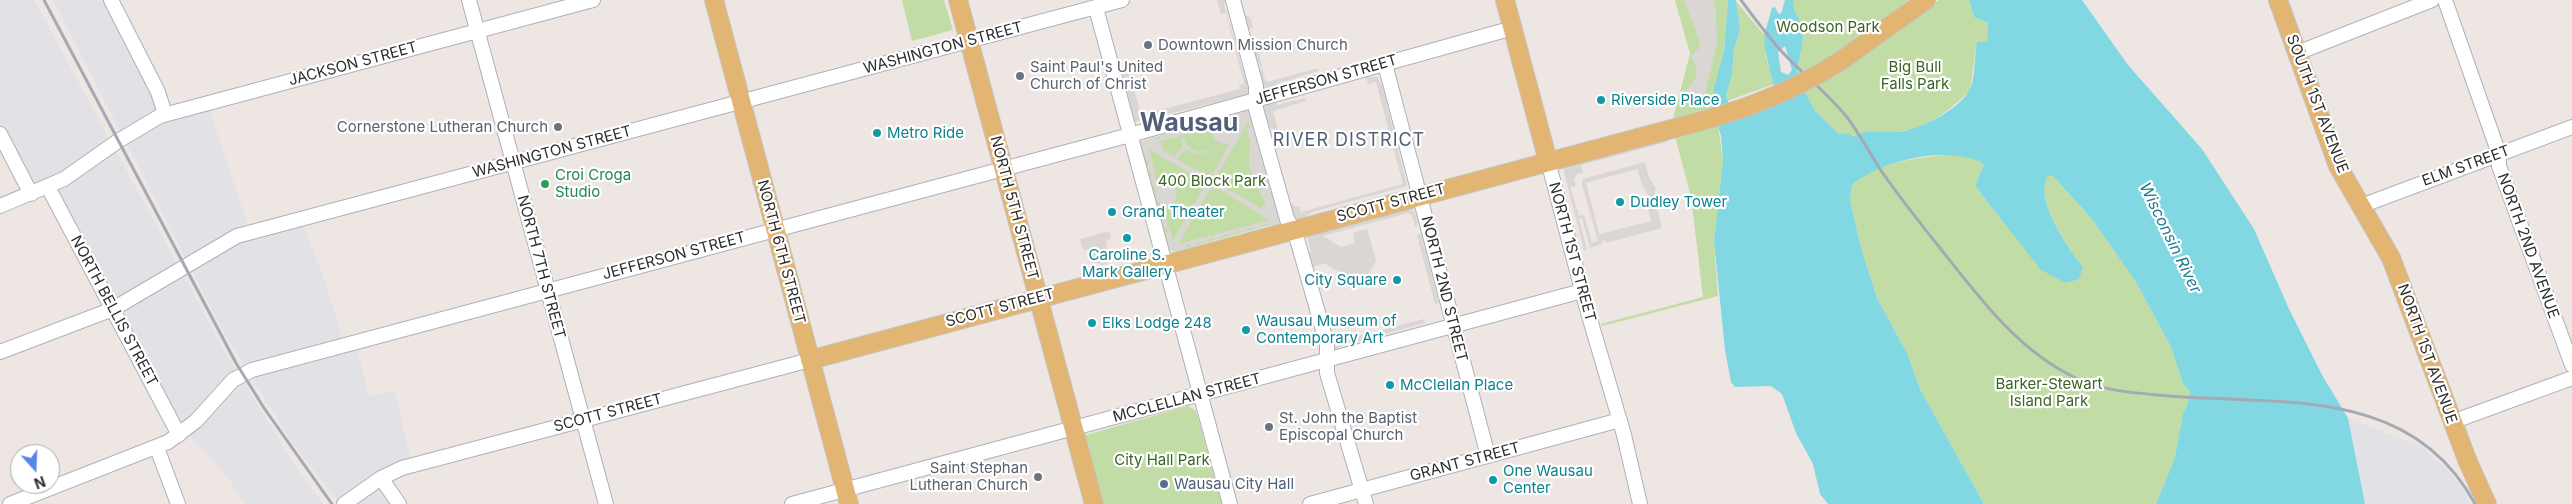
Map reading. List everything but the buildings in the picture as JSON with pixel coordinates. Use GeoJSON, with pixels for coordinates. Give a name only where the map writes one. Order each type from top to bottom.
{"type":"FeatureCollection","features":[{"type":"Feature","properties":{"kind":"main road","name":"NORTH 6TH STREET"},"geometry":{"type":"LineString","coordinates":[[714,0],[847,497]]}},
{"type":"Feature","properties":{"kind":"main road","name":"NORTH 5TH STREET"},"geometry":{"type":"LineString","coordinates":[[958,0],[1094,504]]}},
{"type":"Feature","properties":{"kind":"main road","name":"NORTH 1ST STREET"},"geometry":{"type":"LineString","coordinates":[[1505,0],[1548,161]]}},
{"type":"Feature","properties":{"kind":"main road","name":"SOUTH 1ST AVENUE"},"geometry":{"type":"LineString","coordinates":[[2278,0],[2338,166],[2361,206]]}},
{"type":"Feature","properties":{"kind":"main road","name":"SCOTT STREET"},"geometry":{"type":"LineString","coordinates":[[810,360],[1420,195],[1724,116],[1765,102],[1805,83],[1842,60],[1918,3]]}},
{"type":"Feature","properties":{"kind":"main road","name":"NORTH 1ST AVENUE"},"geometry":{"type":"LineString","coordinates":[[2361,206],[2390,258],[2452,422],[2487,504]]}},
{"type":"Feature","properties":{"kind":"street"},"geometry":{"type":"LineString","coordinates":[[110,0],[159,94],[166,114]]}},
{"type":"Feature","properties":{"kind":"street","name":"NORTH 7TH STREET"},"geometry":{"type":"LineString","coordinates":[[469,0],[606,504]]}},
{"type":"Feature","properties":{"kind":"street","name":"JACKSON STREET"},"geometry":{"type":"LineString","coordinates":[[0,206],[48,187],[118,141],[166,114],[593,0]]}},
{"type":"Feature","properties":{"kind":"street","name":"WASHINGTON STREET"},"geometry":{"type":"LineString","coordinates":[[0,352],[113,309],[237,236],[1122,0]]}},
{"type":"Feature","properties":{"kind":"street"},"geometry":{"type":"LineString","coordinates":[[1233,0],[1256,86],[1255,101],[1286,219],[1294,229],[1327,344],[1327,373],[1366,504]]}},
{"type":"Feature","properties":{"kind":"street"},"geometry":{"type":"LineString","coordinates":[[2297,53],[2432,0]]}},
{"type":"Feature","properties":{"kind":"street","name":"NORTH 2ND AVENUE"},"geometry":{"type":"LineString","coordinates":[[2444,0],[2499,154],[2499,166],[2572,365]]}},
{"type":"Feature","properties":{"kind":"street"},"geometry":{"type":"LineString","coordinates":[[1096,8],[1230,504]]}},
{"type":"Feature","properties":{"kind":"street","name":"JEFFERSON STREET"},"geometry":{"type":"LineString","coordinates":[[10,504],[157,448],[179,435],[196,421],[233,380],[250,370],[1130,135],[1513,28]]}},
{"type":"Feature","properties":{"kind":"street","name":"NORTH 2ND STREET"},"geometry":{"type":"LineString","coordinates":[[1385,64],[1488,456]]}},
{"type":"Feature","properties":{"kind":"street","name":"ELM STREET"},"geometry":{"type":"LineString","coordinates":[[2361,206],[2572,127]]}},
{"type":"Feature","properties":{"kind":"street"},"geometry":{"type":"LineString","coordinates":[[0,134],[31,194]]}},
{"type":"Feature","properties":{"kind":"street","name":"NORTH 1ST STREET"},"geometry":{"type":"LineString","coordinates":[[1548,161],[1582,291],[1620,420],[1640,504]]}},
{"type":"Feature","properties":{"kind":"street","name":"NORTH BELLIS STREET"},"geometry":{"type":"LineString","coordinates":[[48,187],[179,435]]}},
{"type":"Feature","properties":{"kind":"street","name":"MCCLELLAN STREET"},"geometry":{"type":"LineString","coordinates":[[792,504],[847,497],[1073,429],[1582,291]]}},
{"type":"Feature","properties":{"kind":"street","name":"SCOTT STREET"},"geometry":{"type":"LineString","coordinates":[[344,504],[381,478],[402,468],[810,360]]}},
{"type":"Feature","properties":{"kind":"street"},"geometry":{"type":"LineString","coordinates":[[2452,422],[2572,378]]}},
{"type":"Feature","properties":{"kind":"street","name":"GRANT STREET"},"geometry":{"type":"LineString","coordinates":[[1310,504],[1620,420]]}},
{"type":"Feature","properties":{"kind":"street"},"geometry":{"type":"LineString","coordinates":[[157,448],[178,504]]}},
{"type":"Feature","properties":{"kind":"street"},"geometry":{"type":"LineString","coordinates":[[381,478],[399,504]]}},
{"type":"Feature","properties":{"kind":"shaded area"},"geometry":{"type":"Polygon","coordinates":[[[0,0],[34,0],[228,358],[295,465],[323,504],[245,504],[227,476],[185,431],[48,188],[31,194],[0,134],[0,0]]]}},
{"type":"Feature","properties":{"kind":"shaded area"},"geometry":{"type":"Polygon","coordinates":[[[53,0],[111,0],[166,114],[207,103],[250,232],[301,219],[325,282],[344,344],[355,341],[369,397],[394,390],[412,465],[381,478],[399,504],[340,504],[289,438],[222,329],[53,0]]]}},
{"type":"Feature","properties":{"kind":"shaded area"},"geometry":{"type":"Polygon","coordinates":[[[1217,0],[1227,0],[1224,4],[1245,78],[1251,82],[1250,94],[1135,122],[1122,73],[1129,71],[1141,115],[1240,89],[1239,85],[1244,84],[1226,13],[1221,14],[1217,0]]]}},
{"type":"Feature","properties":{"kind":"shaded area"},"geometry":{"type":"Polygon","coordinates":[[[1237,0],[1242,17],[1248,16],[1251,20],[1253,28],[1246,30],[1259,80],[1261,79],[1259,71],[1262,70],[1253,50],[1258,49],[1265,80],[1268,82],[1318,68],[1318,71],[1279,83],[1274,89],[1262,91],[1237,0]]]}},
{"type":"Feature","properties":{"kind":"shaded area"},"geometry":{"type":"Polygon","coordinates":[[[1684,0],[1713,0],[1716,11],[1717,45],[1704,97],[1683,95],[1696,77],[1696,68],[1691,56],[1699,48],[1699,40],[1684,0]]]}},
{"type":"Feature","properties":{"kind":"shaded area"},"geometry":{"type":"Polygon","coordinates":[[[1366,77],[1377,77],[1382,85],[1407,186],[1312,212],[1302,220],[1295,220],[1289,207],[1293,203],[1294,207],[1299,206],[1301,212],[1403,184],[1376,82],[1368,84],[1366,77]]]}},
{"type":"Feature","properties":{"kind":"shaded area"},"geometry":{"type":"Polygon","coordinates":[[[1305,98],[1306,101],[1273,111],[1280,136],[1275,137],[1273,129],[1266,125],[1261,107],[1276,101],[1277,105],[1305,98]]]}},
{"type":"Feature","properties":{"kind":"shaded area"},"geometry":{"type":"Polygon","coordinates":[[[1244,109],[1249,110],[1283,222],[1275,226],[1265,224],[1253,229],[1252,227],[1240,233],[1239,231],[1227,236],[1226,234],[1215,240],[1214,237],[1190,247],[1189,244],[1186,245],[1186,248],[1169,250],[1165,244],[1167,240],[1166,233],[1168,232],[1167,228],[1164,229],[1162,221],[1165,220],[1158,206],[1161,205],[1159,201],[1157,202],[1155,187],[1153,187],[1150,176],[1152,175],[1147,165],[1149,164],[1148,160],[1146,160],[1140,142],[1156,136],[1157,139],[1160,138],[1160,135],[1173,134],[1172,132],[1181,129],[1182,132],[1186,131],[1186,128],[1206,123],[1207,125],[1210,124],[1210,121],[1244,109]],[[1234,121],[1161,141],[1162,150],[1174,157],[1183,147],[1181,139],[1184,138],[1187,146],[1199,152],[1207,150],[1215,142],[1212,130],[1235,124],[1234,121]],[[1248,122],[1217,176],[1219,184],[1261,208],[1266,203],[1254,182],[1249,165],[1250,141],[1246,128],[1251,127],[1248,122]],[[1216,141],[1207,152],[1197,154],[1186,149],[1177,159],[1205,175],[1213,173],[1229,145],[1216,141]],[[1149,149],[1157,182],[1169,181],[1177,191],[1174,203],[1164,209],[1173,241],[1204,187],[1202,180],[1149,149]],[[1217,188],[1209,190],[1178,244],[1269,220],[1217,188]]]}},
{"type":"Feature","properties":{"kind":"shaded area"},"geometry":{"type":"Polygon","coordinates":[[[1666,138],[1667,142],[1581,165],[1583,173],[1577,174],[1574,180],[1576,186],[1570,187],[1579,216],[1584,215],[1592,243],[1598,241],[1582,184],[1583,179],[1645,162],[1649,178],[1657,190],[1654,190],[1656,195],[1658,195],[1657,208],[1662,228],[1606,243],[1605,240],[1602,241],[1602,244],[1590,248],[1582,218],[1579,219],[1587,250],[1584,250],[1563,168],[1565,165],[1666,138]],[[1637,169],[1586,183],[1600,237],[1600,234],[1651,221],[1647,205],[1648,195],[1642,185],[1637,169]]]}},
{"type":"Feature","properties":{"kind":"shaded area"},"geometry":{"type":"Polygon","coordinates":[[[1409,208],[1415,212],[1418,225],[1415,226],[1411,214],[1408,213],[1323,236],[1341,247],[1355,243],[1353,233],[1367,229],[1376,261],[1362,285],[1324,263],[1310,268],[1306,253],[1311,252],[1307,235],[1409,208]]]}},
{"type":"Feature","properties":{"kind":"shaded area"},"geometry":{"type":"Polygon","coordinates":[[[1109,231],[1111,238],[1107,241],[1106,245],[1109,253],[1108,263],[1102,265],[1091,260],[1089,249],[1083,250],[1080,239],[1109,231]]]}},
{"type":"Feature","properties":{"kind":"shaded area"},"geometry":{"type":"Polygon","coordinates":[[[1421,234],[1439,303],[1435,304],[1417,235],[1421,234]]]}},
{"type":"Feature","properties":{"kind":"shaded area"},"geometry":{"type":"Polygon","coordinates":[[[1424,319],[1425,323],[1341,346],[1337,349],[1333,348],[1337,346],[1336,342],[1424,319]]]}},
{"type":"Feature","properties":{"kind":"shaded area"},"geometry":{"type":"Polygon","coordinates":[[[2348,418],[2422,447],[2445,467],[2463,489],[2471,504],[2365,504],[2348,418]]]}},
{"type":"Feature","properties":{"kind":"green space"},"geometry":{"type":"Polygon","coordinates":[[[902,0],[944,0],[953,30],[912,41],[902,0]]]}},
{"type":"Feature","properties":{"kind":"green space"},"geometry":{"type":"Polygon","coordinates":[[[1675,0],[1728,0],[1724,51],[1714,87],[1713,108],[1673,119],[1690,54],[1675,0]]]}},
{"type":"Feature","properties":{"kind":"green space","name":"Big Bull Falls Park"},"geometry":{"type":"Polygon","coordinates":[[[1793,0],[1908,0],[1870,29],[1848,67],[1939,0],[1969,0],[1974,17],[1988,23],[1987,43],[1977,42],[1970,91],[1945,112],[1917,128],[1895,132],[1868,132],[1853,137],[1839,134],[1816,112],[1800,83],[1797,72],[1803,40],[1800,21],[1793,10],[1793,0]]]}},
{"type":"Feature","properties":{"kind":"green space"},"geometry":{"type":"Polygon","coordinates":[[[1736,1],[1764,35],[1766,57],[1774,84],[1727,101],[1726,96],[1732,75],[1734,49],[1740,30],[1736,1]]]}},
{"type":"Feature","properties":{"kind":"green space","name":"400 Block Park"},"geometry":{"type":"Polygon","coordinates":[[[1247,109],[1281,224],[1270,225],[1176,251],[1169,250],[1140,142],[1247,109]]]}},
{"type":"Feature","properties":{"kind":"green space"},"geometry":{"type":"Polygon","coordinates":[[[1718,125],[1723,161],[1714,241],[1718,296],[1602,326],[1601,324],[1703,297],[1691,197],[1675,136],[1718,125]]]}},
{"type":"Feature","properties":{"kind":"green space","name":"Barker-Stewart Island Park"},"geometry":{"type":"Polygon","coordinates":[[[1952,154],[1972,157],[1984,164],[1975,186],[2005,224],[2083,267],[2063,238],[2048,205],[2043,183],[2048,176],[2053,176],[2091,218],[2136,282],[2171,347],[2183,384],[2190,391],[2188,403],[2183,413],[2175,457],[2156,504],[1984,504],[1920,389],[1907,353],[1877,298],[1861,248],[1850,200],[1852,185],[1875,170],[1912,159],[1952,154]]]}},
{"type":"Feature","properties":{"kind":"green space","name":"City Hall Park"},"geometry":{"type":"Polygon","coordinates":[[[1188,406],[1195,410],[1197,414],[1222,504],[1102,504],[1085,438],[1086,435],[1188,406]]]}},
{"type":"Feature","properties":{"kind":"water","name":"Wisconsin River"},"geometry":{"type":"Polygon","coordinates":[[[1728,0],[1736,0],[1740,30],[1734,49],[1732,75],[1726,96],[1734,108],[1741,111],[1757,112],[1778,103],[1765,50],[1764,35],[1772,8],[1775,7],[1778,13],[1781,14],[1785,0],[1793,0],[1794,10],[1800,21],[1803,40],[1797,72],[1800,83],[1816,112],[1839,134],[1849,133],[1853,137],[1869,132],[1898,132],[1937,118],[1956,105],[1969,91],[1974,75],[1977,42],[1987,42],[1988,23],[1974,17],[1969,0],[2082,0],[2128,65],[2202,149],[2254,229],[2289,309],[2322,375],[2348,418],[2365,504],[2156,504],[2175,457],[2183,413],[2188,403],[2190,391],[2183,384],[2171,347],[2136,282],[2091,218],[2053,176],[2048,176],[2045,185],[2045,196],[2049,209],[2061,235],[2083,267],[2079,279],[2066,283],[2041,270],[1975,186],[1984,164],[1970,158],[1953,155],[1935,155],[1898,162],[1880,168],[1852,185],[1850,200],[1861,248],[1877,298],[1907,353],[1920,389],[1984,504],[1828,504],[1820,494],[1813,464],[1796,433],[1782,394],[1771,386],[1735,387],[1731,382],[1725,350],[1714,241],[1723,161],[1721,136],[1712,105],[1714,87],[1724,51],[1728,0]],[[1785,46],[1778,52],[1781,72],[1788,75],[1792,70],[1785,46]]]}},
{"type":"Feature","properties":{"kind":"railway"},"geometry":{"type":"LineString","coordinates":[[44,0],[236,363],[264,408],[332,504]]}},
{"type":"Feature","properties":{"kind":"railway"},"geometry":{"type":"LineString","coordinates":[[1741,0],[1779,49],[1846,116],[1896,191],[1985,303],[2018,338],[2055,367],[2087,383],[2122,391],[2169,396],[2299,403],[2341,409],[2380,420],[2416,439],[2448,466],[2475,504]]}},
{"type":"Feature","properties":{"kind":"place","name":"Downtown Mission Church"},"geometry":{"type":"Point","coordinates":[1148,45]}},
{"type":"Feature","properties":{"kind":"place","name":"Saint Paul's United Church of Christ"},"geometry":{"type":"Point","coordinates":[1020,76]}},
{"type":"Feature","properties":{"kind":"place","name":"Riverside Place"},"geometry":{"type":"Point","coordinates":[1601,100]}},
{"type":"Feature","properties":{"kind":"place","name":"Cornerstone Lutheran Church"},"geometry":{"type":"Point","coordinates":[558,127]}},
{"type":"Feature","properties":{"kind":"place","name":"Metro Ride"},"geometry":{"type":"Point","coordinates":[877,133]}},
{"type":"Feature","properties":{"kind":"place","name":"Croi Croga Studio"},"geometry":{"type":"Point","coordinates":[545,184]}},
{"type":"Feature","properties":{"kind":"place","name":"Dudley Tower"},"geometry":{"type":"Point","coordinates":[1620,202]}},
{"type":"Feature","properties":{"kind":"place","name":"Grand Theater"},"geometry":{"type":"Point","coordinates":[1112,212]}},
{"type":"Feature","properties":{"kind":"place","name":"Caroline S. Mark Gallery"},"geometry":{"type":"Point","coordinates":[1127,238]}},
{"type":"Feature","properties":{"kind":"place","name":"City Square"},"geometry":{"type":"Point","coordinates":[1397,280]}},
{"type":"Feature","properties":{"kind":"place","name":"Elks Lodge 248"},"geometry":{"type":"Point","coordinates":[1092,323]}},
{"type":"Feature","properties":{"kind":"place","name":"Wausau Museum of Contemporary Art"},"geometry":{"type":"Point","coordinates":[1246,330]}},
{"type":"Feature","properties":{"kind":"place","name":"McClellan Place"},"geometry":{"type":"Point","coordinates":[1390,385]}},
{"type":"Feature","properties":{"kind":"place","name":"St. John the Baptist Episcopal Church"},"geometry":{"type":"Point","coordinates":[1269,427]}},
{"type":"Feature","properties":{"kind":"place","name":"Saint Stephan Lutheran Church"},"geometry":{"type":"Point","coordinates":[1038,477]}},
{"type":"Feature","properties":{"kind":"place","name":"One Wausau Center"},"geometry":{"type":"Point","coordinates":[1493,480]}},
{"type":"Feature","properties":{"kind":"place","name":"Wausau City Hall"},"geometry":{"type":"Point","coordinates":[1164,484]}},
{"type":"Feature","properties":{"kind":"district","name":"Wausau"},"geometry":{"type":"Point","coordinates":[1189,123]}},
{"type":"Feature","properties":{"kind":"district","name":"RIVER DISTRICT"},"geometry":{"type":"Point","coordinates":[1349,141]}},
{"type":"Feature","properties":{"kind":"park label","name":"Woodson Park"},"geometry":{"type":"Point","coordinates":[1828,27]}}]}
